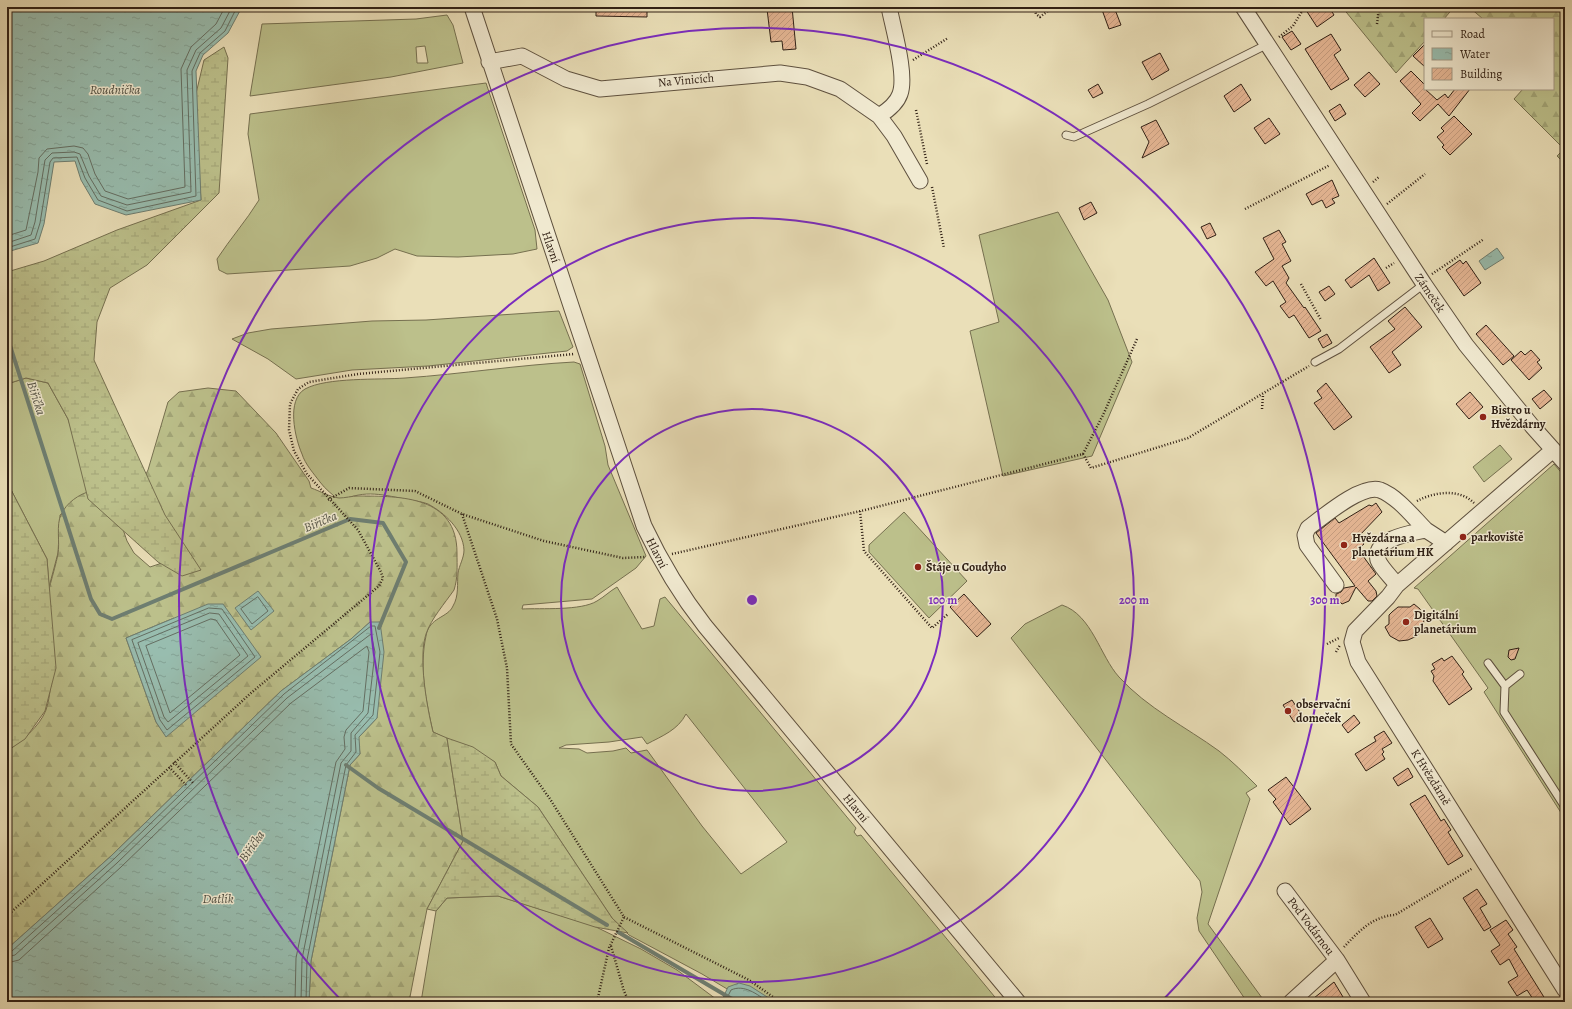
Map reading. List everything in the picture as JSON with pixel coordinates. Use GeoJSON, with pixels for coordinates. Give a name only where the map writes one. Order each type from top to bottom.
{"type":"FeatureCollection","features":[{"type":"Feature","properties":{"kind":"street","name":"Hlavní"},"geometry":{"type":"LineString","coordinates":[[472,7],[644,526],[658,555],[679,592],[705,626],[1018,1002]]}},
{"type":"Feature","properties":{"kind":"street"},"geometry":{"type":"LineString","coordinates":[[879,116],[889,109],[900,95],[903,80],[889,7]]}},
{"type":"Feature","properties":{"kind":"street","name":"Zámeček"},"geometry":{"type":"LineString","coordinates":[[1243,7],[1269,44],[1376,211],[1428,279],[1466,345],[1565,463]]}},
{"type":"Feature","properties":{"kind":"street","name":"Na Vinicích"},"geometry":{"type":"LineString","coordinates":[[489,62],[522,56],[566,79],[600,88],[780,73],[807,77],[840,89],[879,116],[900,147],[920,181]]}},
{"type":"Feature","properties":{"kind":"street"},"geometry":{"type":"LineString","coordinates":[[1336,585],[1307,545],[1304,535],[1308,528],[1355,496],[1368,489],[1379,490],[1391,496],[1426,530],[1446,543],[1553,450]]}},
{"type":"Feature","properties":{"kind":"street"},"geometry":{"type":"LineString","coordinates":[[1397,585],[1379,562],[1378,553],[1380,548],[1397,536],[1426,530]]}},
{"type":"Feature","properties":{"kind":"street","name":"K Hvězdárně"},"geometry":{"type":"LineString","coordinates":[[1446,543],[1397,585],[1388,597],[1355,631],[1352,642],[1353,651],[1362,668],[1565,990]]}},
{"type":"Feature","properties":{"kind":"street","name":"Pod Vodárnou"},"geometry":{"type":"LineString","coordinates":[[1285,891],[1336,958],[1362,1002]]}},
{"type":"Feature","properties":{"kind":"street","name":"Pod Vodárnou"},"geometry":{"type":"LineString","coordinates":[[1291,1002],[1336,958]]}},
{"type":"Feature","properties":{"kind":"lane"},"geometry":{"type":"LineString","coordinates":[[1069,138],[1148,104],[1269,44]]}},
{"type":"Feature","properties":{"kind":"lane"},"geometry":{"type":"LineString","coordinates":[[1315,362],[1339,349],[1428,279]]}},
{"type":"Feature","properties":{"kind":"lane"},"geometry":{"type":"LineString","coordinates":[[1488,663],[1505,686],[1504,712],[1565,807]]}},
{"type":"Feature","properties":{"kind":"lane"},"geometry":{"type":"LineString","coordinates":[[1505,686],[1520,674]]}},
{"type":"Feature","properties":{"kind":"path"},"geometry":{"type":"LineString","coordinates":[[1034,7],[1036,14],[1040,17],[1053,7]]}},
{"type":"Feature","properties":{"kind":"path"},"geometry":{"type":"LineString","coordinates":[[1377,24],[1379,7]]}},
{"type":"Feature","properties":{"kind":"path"},"geometry":{"type":"LineString","coordinates":[[1269,44],[1293,26],[1304,8]]}},
{"type":"Feature","properties":{"kind":"path"},"geometry":{"type":"LineString","coordinates":[[901,68],[948,38]]}},
{"type":"Feature","properties":{"kind":"path"},"geometry":{"type":"LineString","coordinates":[[1245,209],[1343,158]]}},
{"type":"Feature","properties":{"kind":"path"},"geometry":{"type":"LineString","coordinates":[[1376,211],[1426,174]]}},
{"type":"Feature","properties":{"kind":"path"},"geometry":{"type":"LineString","coordinates":[[1428,279],[1484,239]]}},
{"type":"Feature","properties":{"kind":"path"},"geometry":{"type":"LineString","coordinates":[[1301,284],[1321,320]]}},
{"type":"Feature","properties":{"kind":"path"},"geometry":{"type":"LineString","coordinates":[[328,500],[348,488],[415,491],[462,514],[544,541],[623,558],[673,554],[860,511],[1083,454],[1104,414],[1137,339]]}},
{"type":"Feature","properties":{"kind":"path"},"geometry":{"type":"LineString","coordinates":[[7,916],[251,693],[379,586],[383,578],[381,572],[354,526],[348,518],[328,500],[307,474],[294,451],[289,430],[290,404],[298,388],[309,382],[358,374],[587,353]]}},
{"type":"Feature","properties":{"kind":"path"},"geometry":{"type":"LineString","coordinates":[[1083,454],[1091,468],[1188,438],[1315,362]]}},
{"type":"Feature","properties":{"kind":"path"},"geometry":{"type":"LineString","coordinates":[[1262,409],[1263,394]]}},
{"type":"Feature","properties":{"kind":"path"},"geometry":{"type":"LineString","coordinates":[[1404,507],[1432,495],[1454,493],[1468,497],[1483,511]]}},
{"type":"Feature","properties":{"kind":"path"},"geometry":{"type":"LineString","coordinates":[[860,511],[864,551],[932,628],[948,614]]}},
{"type":"Feature","properties":{"kind":"path"},"geometry":{"type":"LineString","coordinates":[[462,514],[497,619],[507,668],[511,744],[550,799],[624,917],[749,980],[780,1002]]}},
{"type":"Feature","properties":{"kind":"path"},"geometry":{"type":"LineString","coordinates":[[174,762],[194,784]]}},
{"type":"Feature","properties":{"kind":"path"},"geometry":{"type":"LineString","coordinates":[[169,767],[186,785]]}},
{"type":"Feature","properties":{"kind":"path"},"geometry":{"type":"LineString","coordinates":[[1336,958],[1361,929],[1384,915],[1395,915],[1484,862]]}},
{"type":"Feature","properties":{"kind":"path"},"geometry":{"type":"LineString","coordinates":[[596,1002],[610,945],[624,917]]}},
{"type":"Feature","properties":{"kind":"path"},"geometry":{"type":"LineString","coordinates":[[610,945],[624,991],[629,1002]]}},
{"type":"Feature","properties":{"kind":"green space"},"geometry":{"type":"Polygon","coordinates":[[[1342,7],[1454,7],[1445,18],[1424,18],[1424,42],[1396,73],[1342,7]]]}},
{"type":"Feature","properties":{"kind":"green space"},"geometry":{"type":"Polygon","coordinates":[[[1469,7],[1565,7],[1565,164],[1557,156],[1564,149],[1514,99],[1522,90],[1554,90],[1554,18],[1482,18],[1469,7]]]}},
{"type":"Feature","properties":{"kind":"green space"},"geometry":{"type":"Polygon","coordinates":[[[447,15],[453,25],[463,63],[391,77],[250,96],[262,24],[416,19],[447,15]],[[425,46],[416,47],[417,63],[428,63],[425,46]]]}},
{"type":"Feature","properties":{"kind":"green space"},"geometry":{"type":"Polygon","coordinates":[[[224,47],[228,58],[219,193],[147,265],[110,288],[97,322],[94,360],[165,515],[201,570],[182,576],[158,562],[88,499],[68,419],[48,383],[26,378],[7,384],[7,272],[44,261],[117,230],[201,200],[194,102],[204,60],[224,47]]]}},
{"type":"Feature","properties":{"kind":"green space"},"geometry":{"type":"Polygon","coordinates":[[[486,83],[535,230],[537,249],[513,254],[458,257],[417,256],[395,249],[377,258],[350,266],[227,274],[219,270],[217,259],[259,200],[248,134],[250,114],[486,83]]]}},
{"type":"Feature","properties":{"kind":"green space"},"geometry":{"type":"Polygon","coordinates":[[[1058,212],[1108,300],[1132,362],[1092,456],[1003,476],[970,331],[999,322],[979,235],[1058,212]]]}},
{"type":"Feature","properties":{"kind":"green space"},"geometry":{"type":"Polygon","coordinates":[[[559,311],[573,347],[567,351],[428,366],[352,370],[296,379],[268,359],[232,339],[248,333],[271,329],[372,321],[426,320],[559,311]]]}},
{"type":"Feature","properties":{"kind":"green space"},"geometry":{"type":"Polygon","coordinates":[[[574,362],[580,364],[605,446],[608,465],[646,556],[636,568],[592,599],[523,605],[522,609],[571,608],[590,604],[617,587],[642,629],[654,626],[660,599],[665,597],[856,828],[854,832],[857,836],[861,835],[999,1002],[749,1002],[702,974],[629,935],[612,918],[538,807],[501,776],[495,762],[433,732],[424,684],[424,648],[426,636],[431,625],[451,610],[455,602],[458,573],[464,553],[463,543],[457,529],[447,517],[428,504],[375,494],[358,495],[340,501],[329,492],[322,485],[303,458],[295,429],[294,410],[296,402],[299,394],[305,389],[326,382],[394,379],[574,362]],[[686,714],[683,720],[674,728],[647,744],[642,737],[609,742],[566,745],[559,748],[579,749],[587,753],[613,751],[626,748],[631,753],[647,750],[702,826],[741,874],[787,842],[686,714]]]}},
{"type":"Feature","properties":{"kind":"green space"},"geometry":{"type":"Polygon","coordinates":[[[26,378],[48,383],[68,419],[91,491],[60,515],[58,553],[49,587],[47,559],[7,482],[7,384],[26,378]]]}},
{"type":"Feature","properties":{"kind":"green space"},"geometry":{"type":"Polygon","coordinates":[[[208,388],[236,391],[276,433],[309,481],[311,488],[339,498],[358,496],[392,497],[424,503],[437,510],[448,520],[455,534],[457,572],[454,590],[438,611],[426,634],[423,669],[428,710],[433,732],[447,738],[463,841],[427,909],[409,1002],[309,1002],[311,961],[350,765],[360,754],[358,738],[377,718],[370,622],[351,639],[281,691],[111,856],[7,949],[7,751],[35,728],[46,710],[49,697],[50,673],[46,606],[58,554],[58,528],[60,519],[63,511],[70,503],[82,494],[91,491],[115,506],[127,541],[134,553],[150,567],[159,564],[163,560],[140,486],[148,470],[168,402],[179,392],[208,388]],[[174,618],[126,638],[156,722],[166,736],[174,618]]]}},
{"type":"Feature","properties":{"kind":"green space"},"geometry":{"type":"Polygon","coordinates":[[[1500,445],[1512,459],[1484,482],[1473,467],[1500,445]]]}},
{"type":"Feature","properties":{"kind":"green space"},"geometry":{"type":"Polygon","coordinates":[[[1554,464],[1565,477],[1565,819],[1484,692],[1488,688],[1418,589],[1414,588],[1554,464]]]}},
{"type":"Feature","properties":{"kind":"green space"},"geometry":{"type":"Polygon","coordinates":[[[7,482],[47,559],[56,668],[45,711],[25,739],[7,751],[7,482]]]}},
{"type":"Feature","properties":{"kind":"green space","name":"Štáje u Coudyho"},"geometry":{"type":"Polygon","coordinates":[[[904,512],[967,581],[929,618],[869,552],[869,545],[904,512]]]}},
{"type":"Feature","properties":{"kind":"green space"},"geometry":{"type":"Polygon","coordinates":[[[1062,605],[1072,610],[1081,618],[1095,637],[1112,668],[1130,688],[1154,708],[1219,751],[1234,763],[1257,786],[1246,793],[1250,799],[1208,924],[1265,1002],[1247,1002],[1199,931],[1197,918],[1202,892],[1200,881],[1011,638],[1025,624],[1062,605]]]}},
{"type":"Feature","properties":{"kind":"green space"},"geometry":{"type":"Polygon","coordinates":[[[447,738],[473,747],[495,762],[501,776],[538,807],[612,918],[628,933],[595,927],[498,896],[447,898],[436,911],[427,909],[463,841],[447,738]]]}},
{"type":"Feature","properties":{"kind":"green space"},"geometry":{"type":"Polygon","coordinates":[[[498,896],[594,926],[641,949],[677,970],[720,1002],[421,1002],[436,911],[447,898],[498,896]]]}},
{"type":"Feature","properties":{"kind":"water","name":"Roudnička"},"geometry":{"type":"Polygon","coordinates":[[[7,7],[242,7],[228,33],[203,55],[196,71],[201,200],[126,215],[95,204],[81,180],[75,161],[54,162],[44,224],[38,243],[7,252],[7,7]]]}},
{"type":"Feature","properties":{"kind":"water"},"geometry":{"type":"Polygon","coordinates":[[[1497,248],[1504,258],[1485,270],[1479,261],[1497,248]]]}},
{"type":"Feature","properties":{"kind":"water"},"geometry":{"type":"Polygon","coordinates":[[[258,591],[274,611],[251,630],[235,608],[258,591]]]}},
{"type":"Feature","properties":{"kind":"water"},"geometry":{"type":"Polygon","coordinates":[[[208,604],[223,604],[261,657],[166,737],[156,722],[126,638],[208,604]]]}},
{"type":"Feature","properties":{"kind":"water","name":"Datlík"},"geometry":{"type":"Polygon","coordinates":[[[370,622],[380,622],[384,652],[377,718],[359,737],[360,754],[350,765],[311,961],[309,1002],[7,1002],[7,949],[111,856],[281,691],[351,639],[370,622]]]}},
{"type":"Feature","properties":{"kind":"water"},"geometry":{"type":"Polygon","coordinates":[[[739,983],[750,986],[775,1002],[721,1002],[728,987],[739,983]]]}},
{"type":"Feature","properties":{"kind":"building"},"geometry":{"type":"Polygon","coordinates":[[[596,7],[647,7],[647,17],[596,16],[596,7]]]}},
{"type":"Feature","properties":{"kind":"building"},"geometry":{"type":"Polygon","coordinates":[[[771,7],[792,7],[796,49],[783,50],[782,41],[771,42],[767,9],[771,7]]]}},
{"type":"Feature","properties":{"kind":"building"},"geometry":{"type":"Polygon","coordinates":[[[1101,7],[1114,7],[1121,25],[1109,29],[1101,7]]]}},
{"type":"Feature","properties":{"kind":"building"},"geometry":{"type":"Polygon","coordinates":[[[1304,7],[1329,7],[1334,15],[1317,27],[1304,7]]]}},
{"type":"Feature","properties":{"kind":"building"},"geometry":{"type":"Polygon","coordinates":[[[1292,31],[1301,44],[1291,50],[1282,37],[1292,31]]]}},
{"type":"Feature","properties":{"kind":"building"},"geometry":{"type":"Polygon","coordinates":[[[1331,34],[1341,50],[1334,55],[1349,79],[1331,90],[1305,49],[1331,34]]]}},
{"type":"Feature","properties":{"kind":"building"},"geometry":{"type":"Polygon","coordinates":[[[1424,45],[1424,66],[1413,56],[1424,45]]]}},
{"type":"Feature","properties":{"kind":"building"},"geometry":{"type":"Polygon","coordinates":[[[1160,53],[1169,70],[1152,80],[1142,62],[1160,53]]]}},
{"type":"Feature","properties":{"kind":"building"},"geometry":{"type":"Polygon","coordinates":[[[1411,71],[1424,84],[1424,90],[1426,90],[1437,100],[1445,94],[1448,98],[1454,90],[1469,90],[1449,116],[1438,104],[1420,121],[1412,113],[1421,104],[1400,81],[1411,71]]]}},
{"type":"Feature","properties":{"kind":"building"},"geometry":{"type":"Polygon","coordinates":[[[1369,72],[1380,84],[1365,97],[1354,85],[1369,72]]]}},
{"type":"Feature","properties":{"kind":"building"},"geometry":{"type":"Polygon","coordinates":[[[1098,84],[1103,93],[1093,98],[1088,90],[1098,84]]]}},
{"type":"Feature","properties":{"kind":"building"},"geometry":{"type":"Polygon","coordinates":[[[1241,84],[1251,100],[1234,112],[1224,96],[1241,84]]]}},
{"type":"Feature","properties":{"kind":"building"},"geometry":{"type":"Polygon","coordinates":[[[1340,104],[1346,114],[1335,121],[1329,111],[1340,104]]]}},
{"type":"Feature","properties":{"kind":"building"},"geometry":{"type":"Polygon","coordinates":[[[1454,116],[1472,134],[1450,155],[1442,147],[1444,145],[1437,137],[1444,131],[1441,128],[1454,116]]]}},
{"type":"Feature","properties":{"kind":"building"},"geometry":{"type":"Polygon","coordinates":[[[1269,118],[1280,134],[1265,144],[1254,128],[1269,118]]]}},
{"type":"Feature","properties":{"kind":"building"},"geometry":{"type":"Polygon","coordinates":[[[1156,120],[1169,144],[1142,158],[1149,142],[1141,127],[1156,120]]]}},
{"type":"Feature","properties":{"kind":"building"},"geometry":{"type":"Polygon","coordinates":[[[1332,180],[1339,196],[1332,199],[1335,203],[1326,208],[1322,200],[1312,205],[1306,194],[1332,180]]]}},
{"type":"Feature","properties":{"kind":"building"},"geometry":{"type":"Polygon","coordinates":[[[1091,202],[1097,213],[1084,220],[1079,208],[1091,202]]]}},
{"type":"Feature","properties":{"kind":"building"},"geometry":{"type":"Polygon","coordinates":[[[1210,223],[1216,235],[1207,239],[1201,227],[1210,223]]]}},
{"type":"Feature","properties":{"kind":"building"},"geometry":{"type":"Polygon","coordinates":[[[1279,230],[1286,242],[1282,244],[1291,261],[1282,266],[1289,278],[1286,283],[1304,308],[1305,307],[1321,331],[1309,338],[1294,315],[1289,318],[1280,306],[1286,302],[1273,281],[1266,286],[1255,272],[1274,259],[1263,238],[1279,230]]]}},
{"type":"Feature","properties":{"kind":"building"},"geometry":{"type":"Polygon","coordinates":[[[1374,258],[1390,283],[1378,291],[1369,275],[1351,288],[1345,280],[1374,258]]]}},
{"type":"Feature","properties":{"kind":"building"},"geometry":{"type":"Polygon","coordinates":[[[1460,260],[1463,264],[1466,261],[1481,283],[1464,296],[1446,270],[1460,260]]]}},
{"type":"Feature","properties":{"kind":"building"},"geometry":{"type":"Polygon","coordinates":[[[1329,286],[1335,294],[1325,301],[1319,292],[1329,286]]]}},
{"type":"Feature","properties":{"kind":"building"},"geometry":{"type":"Polygon","coordinates":[[[1405,307],[1422,327],[1392,352],[1401,365],[1389,373],[1370,347],[1395,329],[1388,321],[1405,307]]]}},
{"type":"Feature","properties":{"kind":"building"},"geometry":{"type":"Polygon","coordinates":[[[1486,325],[1514,356],[1503,365],[1476,334],[1486,325]]]}},
{"type":"Feature","properties":{"kind":"building"},"geometry":{"type":"Polygon","coordinates":[[[1327,334],[1332,343],[1323,348],[1318,339],[1327,334]]]}},
{"type":"Feature","properties":{"kind":"building"},"geometry":{"type":"Polygon","coordinates":[[[1531,350],[1540,360],[1537,362],[1542,368],[1529,380],[1511,360],[1521,351],[1525,355],[1531,350]]]}},
{"type":"Feature","properties":{"kind":"building"},"geometry":{"type":"Polygon","coordinates":[[[1326,383],[1352,417],[1334,430],[1314,403],[1322,398],[1317,391],[1326,383]]]}},
{"type":"Feature","properties":{"kind":"building"},"geometry":{"type":"Polygon","coordinates":[[[1544,390],[1552,399],[1540,409],[1532,399],[1544,390]]]}},
{"type":"Feature","properties":{"kind":"building"},"geometry":{"type":"Polygon","coordinates":[[[1470,392],[1483,407],[1469,419],[1456,404],[1470,392]]]}},
{"type":"Feature","properties":{"kind":"building","name":"Hvězdárna a planetárium HK"},"geometry":{"type":"Polygon","coordinates":[[[1376,503],[1382,512],[1358,537],[1364,544],[1358,549],[1376,574],[1368,581],[1376,591],[1377,596],[1372,601],[1368,601],[1356,587],[1349,601],[1342,604],[1336,598],[1336,594],[1341,592],[1344,588],[1355,586],[1316,533],[1335,518],[1339,523],[1369,505],[1372,506],[1376,503]]]}},
{"type":"Feature","properties":{"kind":"building"},"geometry":{"type":"Polygon","coordinates":[[[964,594],[991,624],[977,637],[950,607],[964,594]]]}},
{"type":"Feature","properties":{"kind":"building","name":"Digitální planetárium"},"geometry":{"type":"Polygon","coordinates":[[[1414,604],[1420,609],[1424,619],[1423,628],[1417,636],[1408,640],[1399,641],[1390,636],[1385,627],[1389,624],[1389,615],[1398,607],[1410,607],[1414,604]]]}},
{"type":"Feature","properties":{"kind":"building"},"geometry":{"type":"Polygon","coordinates":[[[1519,648],[1515,659],[1511,660],[1508,657],[1509,650],[1519,648]]]}},
{"type":"Feature","properties":{"kind":"building"},"geometry":{"type":"Polygon","coordinates":[[[1452,656],[1464,672],[1462,674],[1472,689],[1449,705],[1433,681],[1434,676],[1431,671],[1435,669],[1432,664],[1442,658],[1444,661],[1452,656]]]}},
{"type":"Feature","properties":{"kind":"building","name":"observační domeček"},"geometry":{"type":"Polygon","coordinates":[[[1292,700],[1303,717],[1294,722],[1283,705],[1292,700]]]}},
{"type":"Feature","properties":{"kind":"building"},"geometry":{"type":"Polygon","coordinates":[[[1354,715],[1360,723],[1348,733],[1342,725],[1354,715]]]}},
{"type":"Feature","properties":{"kind":"building"},"geometry":{"type":"Polygon","coordinates":[[[1384,731],[1392,743],[1382,749],[1384,752],[1382,754],[1385,759],[1366,771],[1355,754],[1376,741],[1374,737],[1384,731]]]}},
{"type":"Feature","properties":{"kind":"building"},"geometry":{"type":"Polygon","coordinates":[[[1408,768],[1413,777],[1398,786],[1393,778],[1408,768]]]}},
{"type":"Feature","properties":{"kind":"building"},"geometry":{"type":"Polygon","coordinates":[[[1286,777],[1311,809],[1290,825],[1273,802],[1276,799],[1268,790],[1286,777]]]}},
{"type":"Feature","properties":{"kind":"building"},"geometry":{"type":"Polygon","coordinates":[[[1425,795],[1441,821],[1444,819],[1451,830],[1448,832],[1463,856],[1448,865],[1410,804],[1425,795]]]}},
{"type":"Feature","properties":{"kind":"building"},"geometry":{"type":"Polygon","coordinates":[[[1477,889],[1487,904],[1480,908],[1491,927],[1484,931],[1463,898],[1477,889]]]}},
{"type":"Feature","properties":{"kind":"building"},"geometry":{"type":"Polygon","coordinates":[[[1430,918],[1443,939],[1428,948],[1415,927],[1430,918]]]}},
{"type":"Feature","properties":{"kind":"building"},"geometry":{"type":"Polygon","coordinates":[[[1506,920],[1513,930],[1508,934],[1517,947],[1514,949],[1547,1002],[1535,1002],[1527,990],[1517,996],[1508,982],[1518,976],[1509,959],[1500,965],[1491,951],[1500,945],[1490,930],[1506,920]]]}},
{"type":"Feature","properties":{"kind":"building"},"geometry":{"type":"Polygon","coordinates":[[[1334,982],[1346,1002],[1309,1002],[1334,982]]]}},
{"type":"Feature","properties":{"kind":"waterway","name":"Biřička"},"geometry":{"type":"LineString","coordinates":[[7,336],[91,599],[100,614],[112,619],[350,519],[383,523],[406,562],[379,628]]}},
{"type":"Feature","properties":{"kind":"waterway"},"geometry":{"type":"LineString","coordinates":[[346,765],[378,788],[607,925]]}},
{"type":"Feature","properties":{"kind":"waterway"},"geometry":{"type":"LineString","coordinates":[[618,932],[737,1002]]}},
{"type":"Feature","properties":{"kind":"place","name":"Bistro u Hvězdárny"},"geometry":{"type":"Point","coordinates":[1483,417]}},
{"type":"Feature","properties":{"kind":"place","name":"parkoviště"},"geometry":{"type":"Point","coordinates":[1463,537]}},
{"type":"Feature","properties":{"kind":"place","name":"Hvězdárna a planetárium HK"},"geometry":{"type":"Point","coordinates":[1344,545]}},
{"type":"Feature","properties":{"kind":"place","name":"Štáje u Coudyho"},"geometry":{"type":"Point","coordinates":[918,567]}},
{"type":"Feature","properties":{"kind":"place","name":"Digitální planetárium"},"geometry":{"type":"Point","coordinates":[1406,622]}},
{"type":"Feature","properties":{"kind":"place","name":"observační domeček"},"geometry":{"type":"Point","coordinates":[1288,711]}}]}
